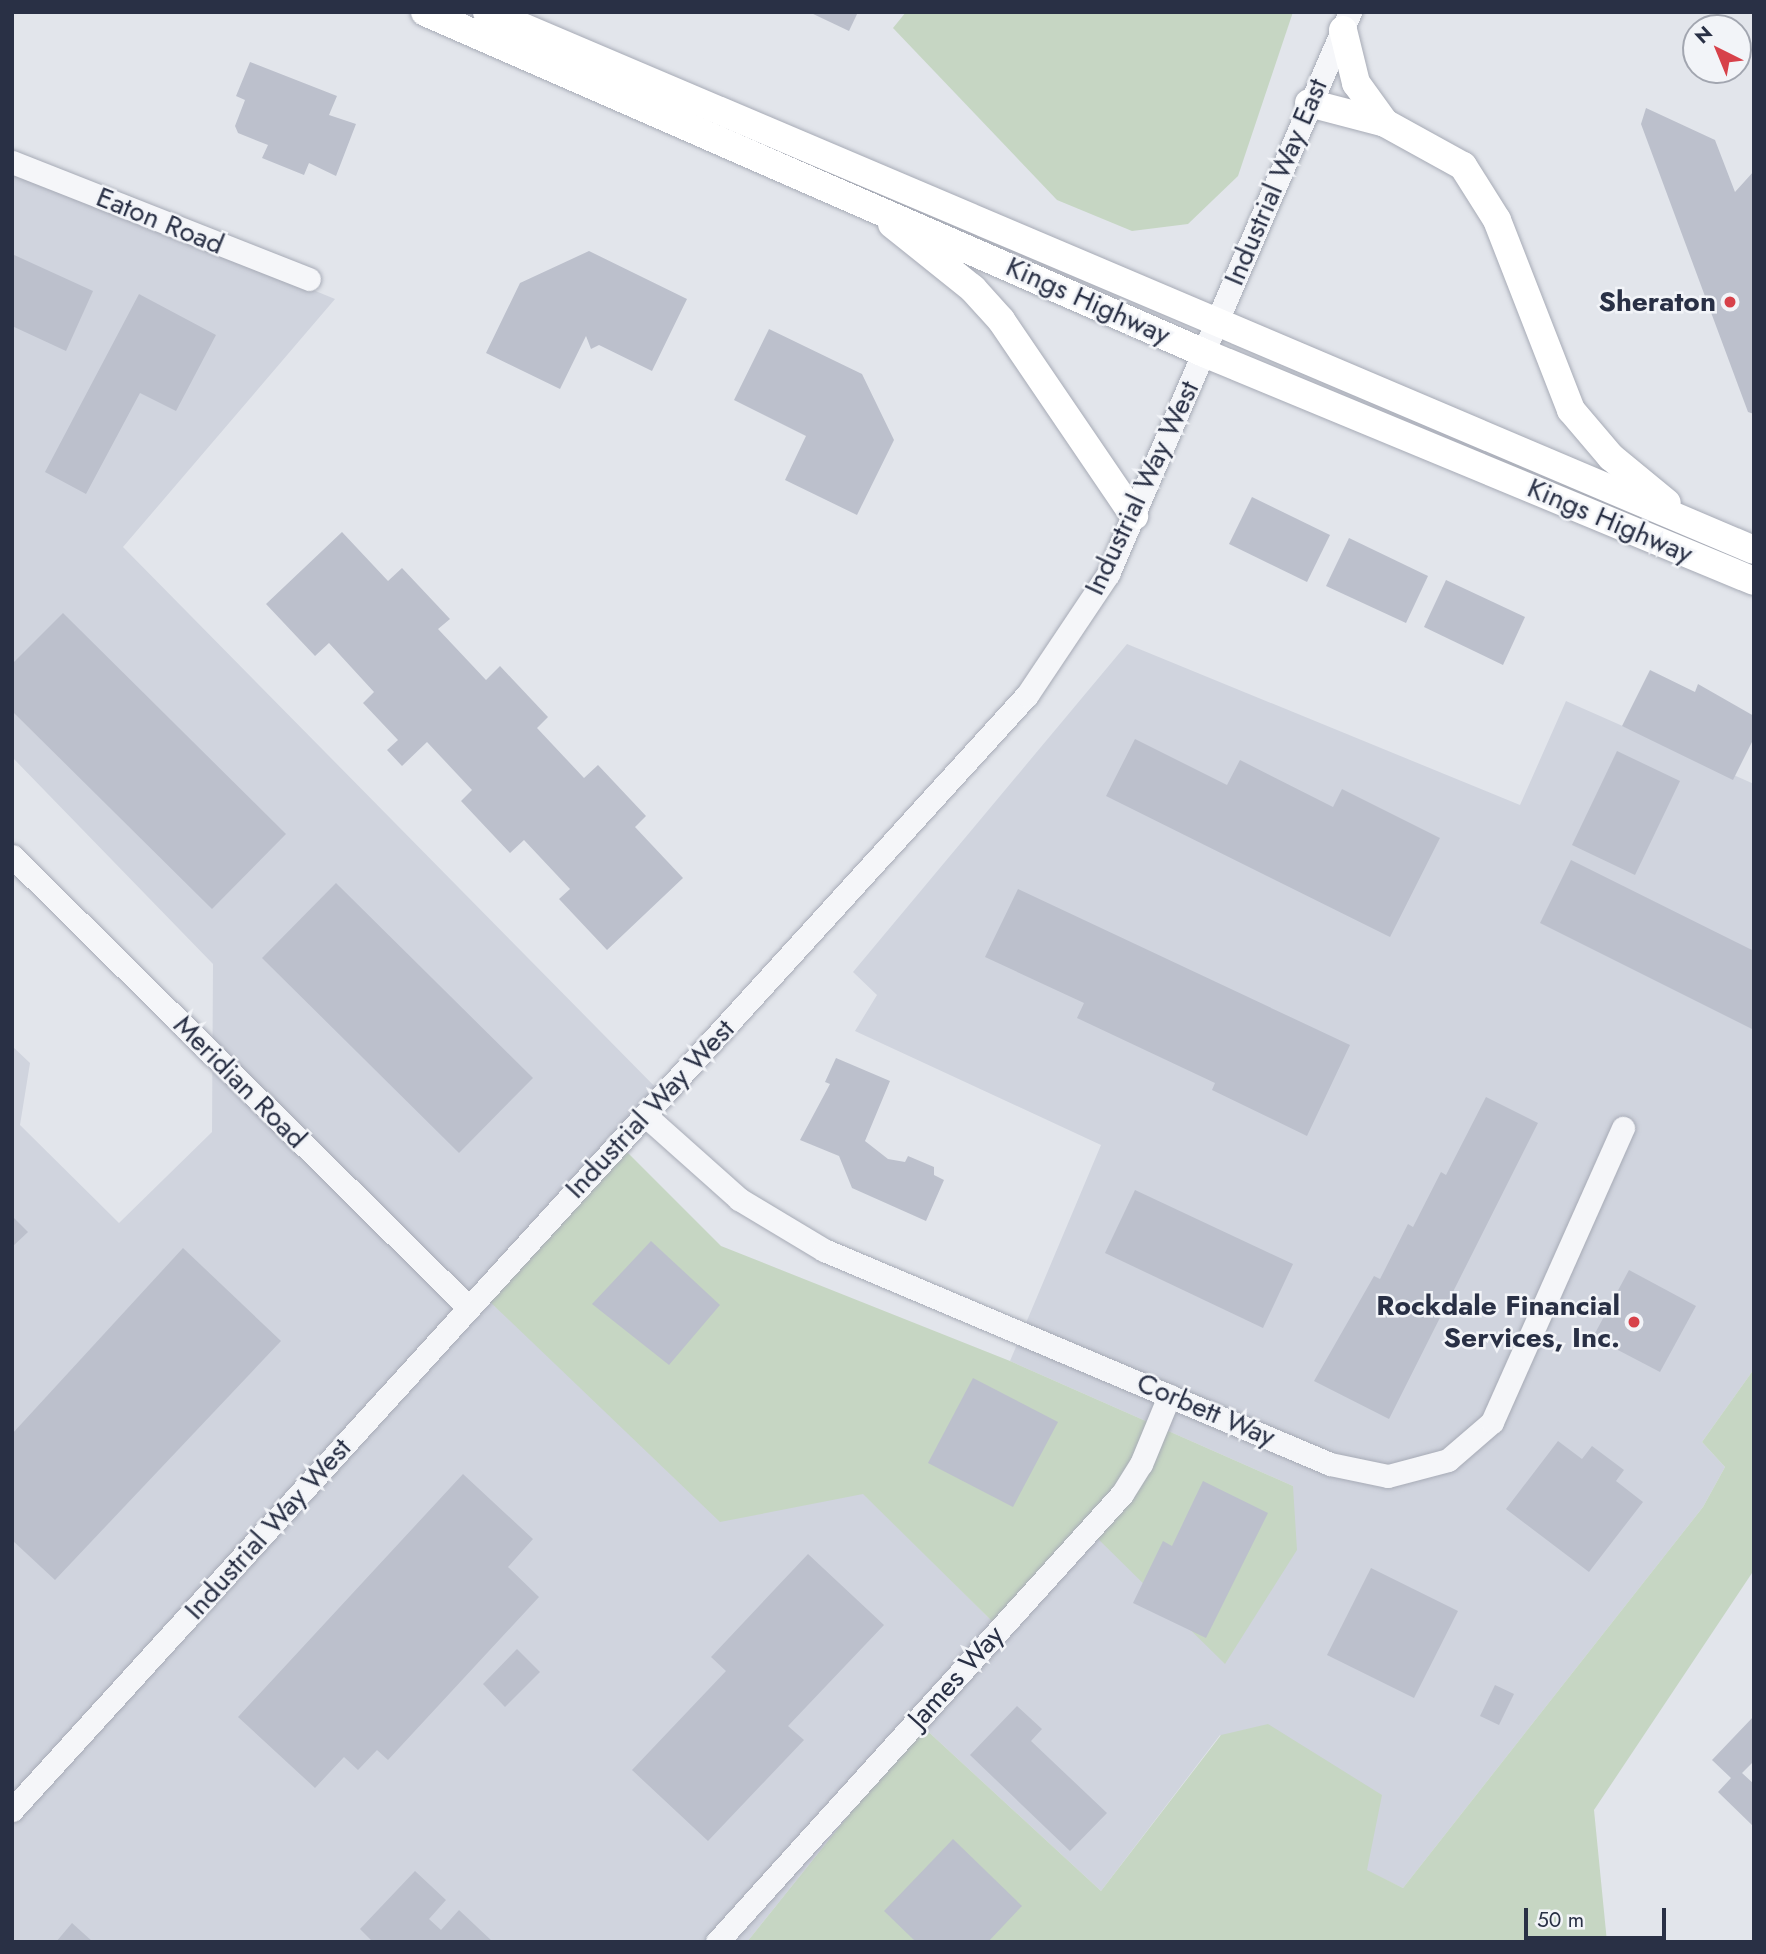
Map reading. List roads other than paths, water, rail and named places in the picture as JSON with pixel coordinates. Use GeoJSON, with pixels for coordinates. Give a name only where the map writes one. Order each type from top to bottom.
{"type":"FeatureCollection","features":[{"type":"Feature","properties":{"kind":"main road","name":"Kings Highway"},"geometry":{"type":"LineString","coordinates":[[425,12],[859,198],[1204,353],[1754,581]]}},
{"type":"Feature","properties":{"kind":"main road","name":"Kings Highway"},"geometry":{"type":"LineString","coordinates":[[487,12],[1754,550]]}},
{"type":"Feature","properties":{"kind":"main road"},"geometry":{"type":"LineString","coordinates":[[1347,21],[1356,83],[1385,123]]}},
{"type":"Feature","properties":{"kind":"main road"},"geometry":{"type":"LineString","coordinates":[[1309,103],[1385,123],[1444,152],[1477,183],[1497,220],[1571,410],[1611,457],[1690,523]]}},
{"type":"Feature","properties":{"kind":"main road"},"geometry":{"type":"LineString","coordinates":[[859,198],[973,289],[1001,320],[1134,516]]}},
{"type":"Feature","properties":{"kind":"street","name":"Industrial Way East"},"geometry":{"type":"LineString","coordinates":[[1204,353],[1309,103],[1347,21]]}},
{"type":"Feature","properties":{"kind":"street","name":"Eaton Road"},"geometry":{"type":"LineString","coordinates":[[12,162],[309,279]]}},
{"type":"Feature","properties":{"kind":"street","name":"Industrial Way West"},"geometry":{"type":"LineString","coordinates":[[12,1810],[468,1307],[1010,716],[1091,601],[1134,516],[1204,353]]}},
{"type":"Feature","properties":{"kind":"street","name":"Meridian Road"},"geometry":{"type":"LineString","coordinates":[[12,856],[468,1307]]}},
{"type":"Feature","properties":{"kind":"street","name":"Corbett Way"},"geometry":{"type":"LineString","coordinates":[[646,1116],[739,1199],[824,1250],[1364,1475],[1411,1473],[1448,1460],[1484,1432],[1503,1402],[1623,1128]]}},
{"type":"Feature","properties":{"kind":"street","name":"James Way"},"geometry":{"type":"LineString","coordinates":[[717,1942],[1122,1494],[1141,1464],[1169,1396]]}},
{"type":"Feature","properties":{"kind":"place","name":"Sheraton"},"geometry":{"type":"Point","coordinates":[1730,302]}},
{"type":"Feature","properties":{"kind":"place","name":"Rockdale Financial Services, Inc."},"geometry":{"type":"Point","coordinates":[1634,1322]}}]}
